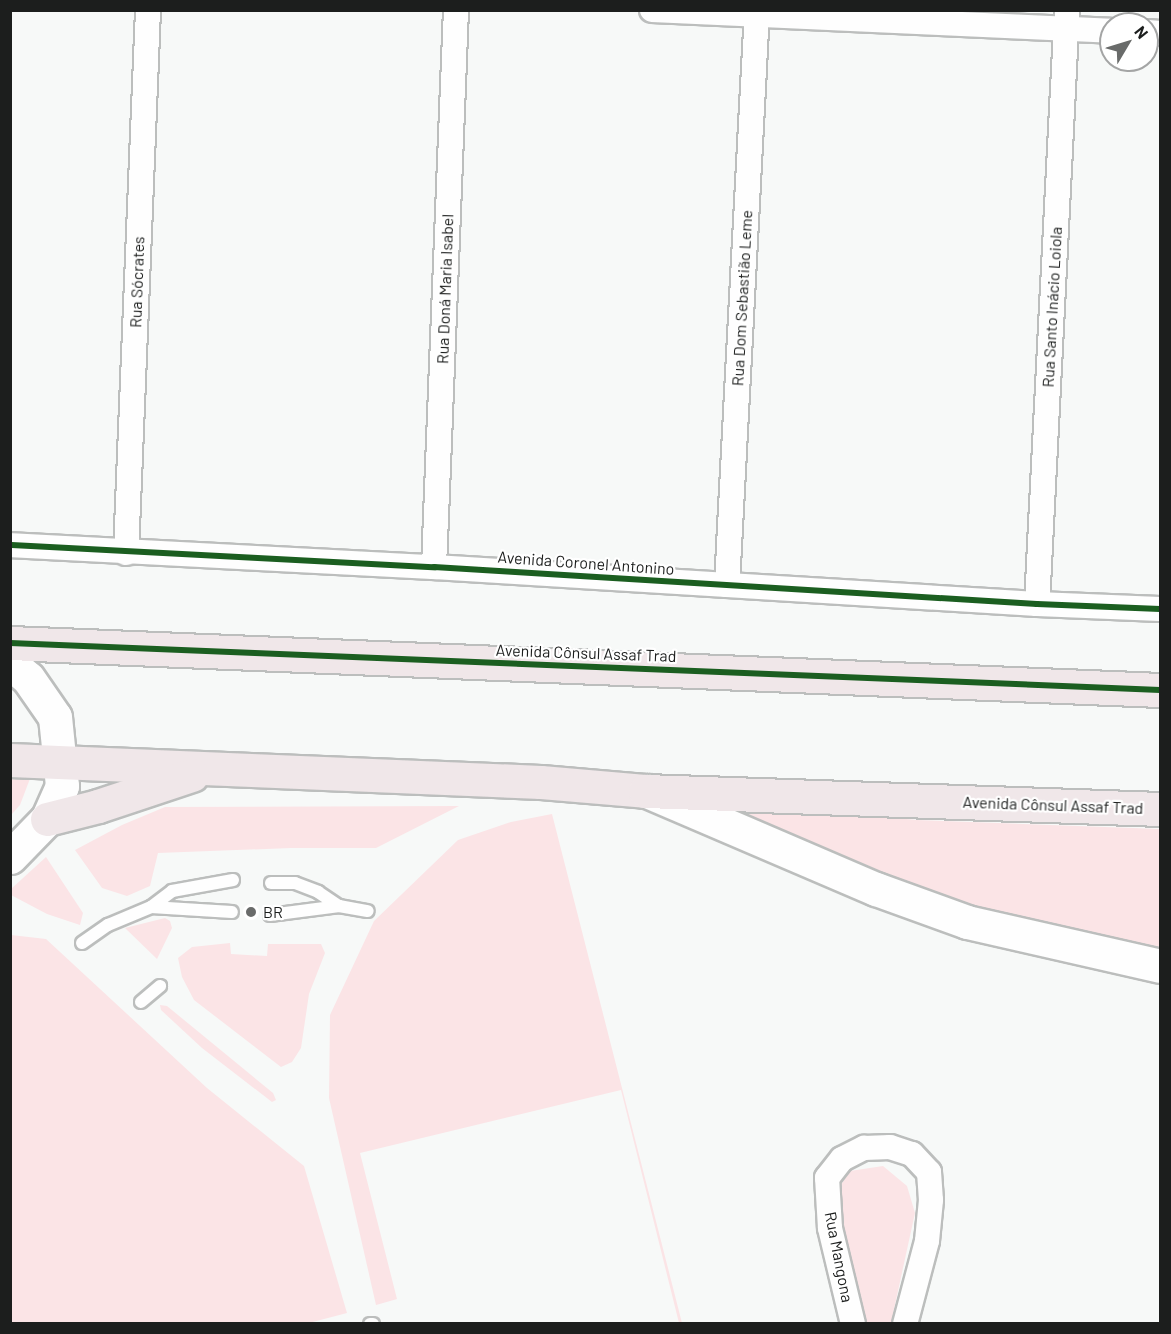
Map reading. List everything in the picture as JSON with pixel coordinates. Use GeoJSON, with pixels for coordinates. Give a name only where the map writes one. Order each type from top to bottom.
{"type":"FeatureCollection","features":[{"type":"Feature","properties":{"kind":"main road","name":"Avenida Cônsul Assaf Trad"},"geometry":{"type":"LineString","coordinates":[[10,643],[1161,690]]}},
{"type":"Feature","properties":{"kind":"main road","name":"Avenida Cônsul Assaf Trad"},"geometry":{"type":"LineString","coordinates":[[10,760],[541,782],[645,791],[1161,809]]}},
{"type":"Feature","properties":{"kind":"main road"},"geometry":{"type":"LineString","coordinates":[[47,819],[98,806],[217,768]]}},
{"type":"Feature","properties":{"kind":"street","name":"Rua Sócrates"},"geometry":{"type":"LineString","coordinates":[[126,553],[148,10]]}},
{"type":"Feature","properties":{"kind":"street","name":"Rua Doná Maria Isabel"},"geometry":{"type":"LineString","coordinates":[[434,567],[456,10]]}},
{"type":"Feature","properties":{"kind":"street"},"geometry":{"type":"LineString","coordinates":[[652,10],[1067,20],[1099,28]]}},
{"type":"Feature","properties":{"kind":"street","name":"Rua Dom Sebastião Leme"},"geometry":{"type":"LineString","coordinates":[[727,585],[757,13]]}},
{"type":"Feature","properties":{"kind":"street","name":"Rua Santo Inácio Loiola"},"geometry":{"type":"LineString","coordinates":[[1037,604],[1067,20]]}},
{"type":"Feature","properties":{"kind":"street","name":"Avenida Coronel Antonino"},"geometry":{"type":"LineString","coordinates":[[10,546],[434,567],[1037,604],[1161,609]]}},
{"type":"Feature","properties":{"kind":"street"},"geometry":{"type":"LineString","coordinates":[[10,663],[28,678],[55,717],[62,786],[47,819],[10,857]]}},
{"type":"Feature","properties":{"kind":"street"},"geometry":{"type":"LineString","coordinates":[[645,791],[876,889],[967,922],[1161,966]]}},
{"type":"Feature","properties":{"kind":"street","name":"Rua Mangona"},"geometry":{"type":"LineString","coordinates":[[853,1323],[830,1228],[827,1178],[842,1159],[864,1148],[890,1147],[912,1154],[918,1160],[928,1172],[930,1191],[927,1241],[905,1323]]}},
{"type":"Feature","properties":{"kind":"lane"},"geometry":{"type":"LineString","coordinates":[[82,943],[108,925],[151,907],[172,891],[233,880]]}},
{"type":"Feature","properties":{"kind":"lane"},"geometry":{"type":"LineString","coordinates":[[271,883],[295,883],[318,892],[339,906]]}},
{"type":"Feature","properties":{"kind":"lane"},"geometry":{"type":"LineString","coordinates":[[270,915],[339,906],[368,911]]}},
{"type":"Feature","properties":{"kind":"lane"},"geometry":{"type":"LineString","coordinates":[[151,907],[232,912]]}},
{"type":"Feature","properties":{"kind":"lane"},"geometry":{"type":"LineString","coordinates":[[141,1002],[160,986]]}},
{"type":"Feature","properties":{"kind":"shaded area"},"geometry":{"type":"Polygon","coordinates":[[[10,775],[31,776],[20,805],[11,815],[10,775]]]}},
{"type":"Feature","properties":{"kind":"shaded area"},"geometry":{"type":"Polygon","coordinates":[[[748,804],[917,820],[1160,829],[1160,952],[1015,921],[855,868],[740,818],[739,811],[748,804]]]}},
{"type":"Feature","properties":{"kind":"shaded area"},"geometry":{"type":"Polygon","coordinates":[[[459,806],[376,848],[291,848],[158,853],[150,886],[127,896],[102,888],[75,850],[122,825],[165,807],[459,806]]]}},
{"type":"Feature","properties":{"kind":"shaded area"},"geometry":{"type":"Polygon","coordinates":[[[552,814],[682,1323],[679,1323],[621,1090],[360,1153],[397,1299],[376,1305],[329,1098],[330,1015],[374,921],[458,840],[511,822],[552,814]]]}},
{"type":"Feature","properties":{"kind":"shaded area"},"geometry":{"type":"Polygon","coordinates":[[[46,857],[83,913],[80,925],[47,914],[11,895],[11,889],[46,857]]]}},
{"type":"Feature","properties":{"kind":"shaded area"},"geometry":{"type":"Polygon","coordinates":[[[165,918],[170,921],[172,928],[157,959],[125,928],[165,918]]]}},
{"type":"Feature","properties":{"kind":"shaded area"},"geometry":{"type":"Polygon","coordinates":[[[11,935],[46,939],[207,1088],[304,1166],[347,1313],[305,1324],[11,1323],[11,935]]]}},
{"type":"Feature","properties":{"kind":"shaded area"},"geometry":{"type":"Polygon","coordinates":[[[230,943],[231,954],[267,956],[268,944],[321,944],[325,953],[309,994],[301,1048],[292,1062],[281,1067],[194,1000],[182,977],[178,958],[192,947],[230,943]]]}},
{"type":"Feature","properties":{"kind":"shaded area"},"geometry":{"type":"Polygon","coordinates":[[[160,1005],[167,1006],[273,1093],[276,1100],[272,1102],[202,1048],[161,1010],[160,1005]]]}},
{"type":"Feature","properties":{"kind":"shaded area"},"geometry":{"type":"Polygon","coordinates":[[[883,1166],[907,1186],[915,1213],[891,1323],[866,1323],[840,1235],[837,1191],[850,1171],[883,1166]]]}},
{"type":"Feature","properties":{"kind":"cycle path"},"geometry":{"type":"LineString","coordinates":[[10,545],[434,567],[1037,604],[1160,609]]}},
{"type":"Feature","properties":{"kind":"cycle path"},"geometry":{"type":"LineString","coordinates":[[10,643],[1160,690]]}},
{"type":"Feature","properties":{"kind":"place","name":"BR"},"geometry":{"type":"Point","coordinates":[251,912]}}]}
